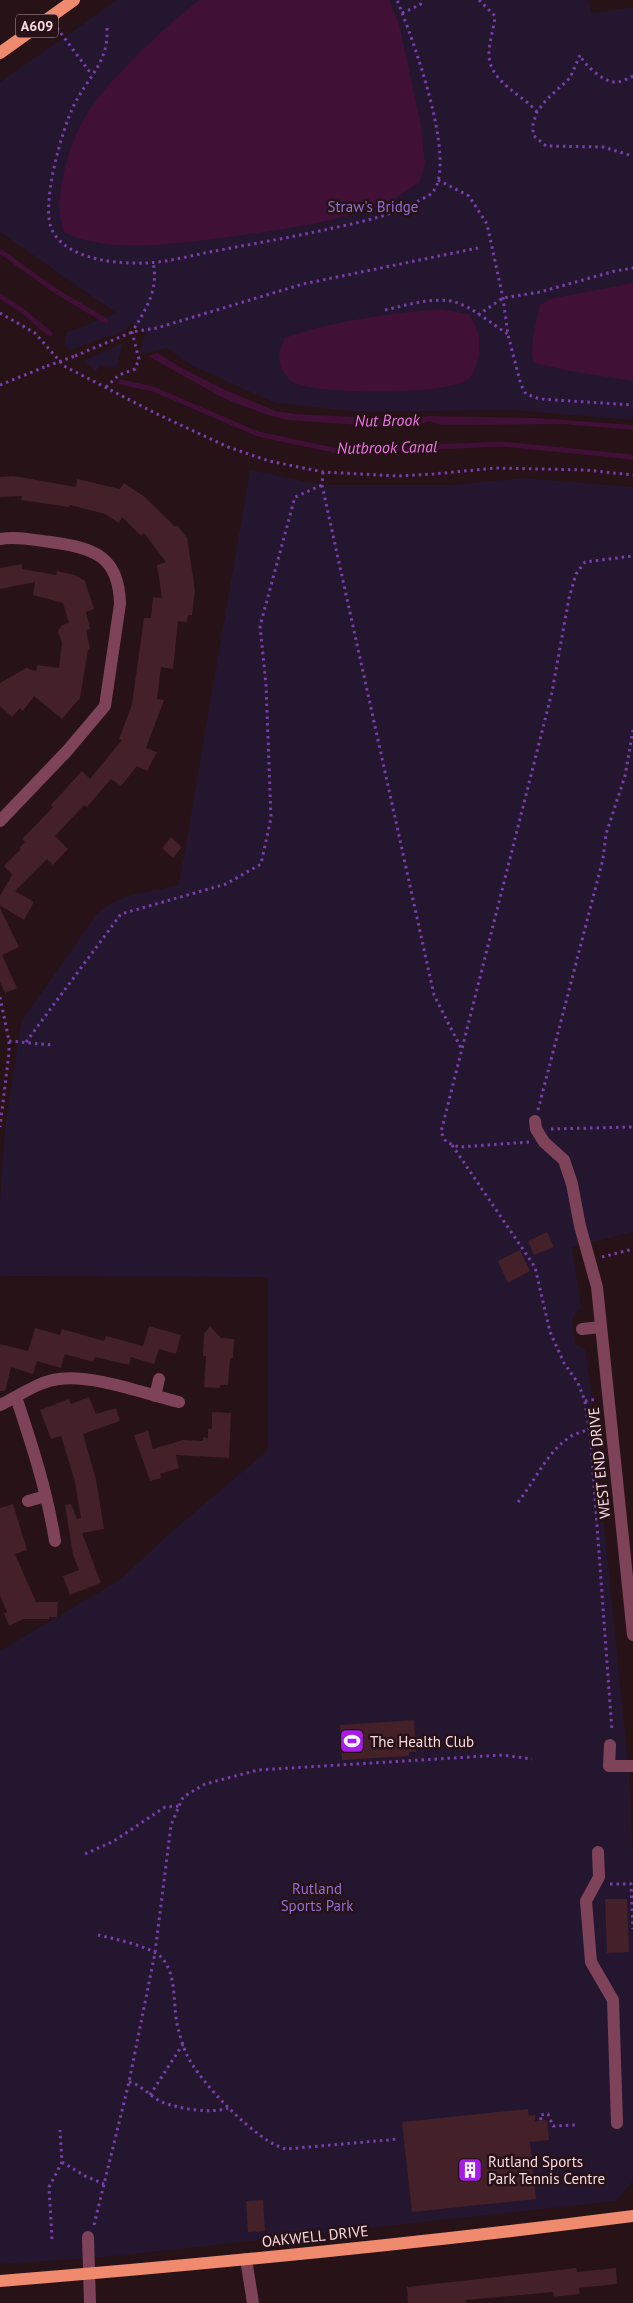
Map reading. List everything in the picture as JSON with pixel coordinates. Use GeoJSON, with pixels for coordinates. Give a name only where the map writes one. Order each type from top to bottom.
{"type":"FeatureCollection","features":[{"type":"Feature","properties":{"kind":"main road","name":"A609"},"geometry":{"type":"LineString","coordinates":[[0,53],[74,0]]}},
{"type":"Feature","properties":{"kind":"main road","name":"OAKWELL DRIVE"},"geometry":{"type":"LineString","coordinates":[[0,2281],[246,2259],[518,2231],[633,2216]]}},
{"type":"Feature","properties":{"kind":"street"},"geometry":{"type":"LineString","coordinates":[[0,539],[15,537],[74,545],[97,553],[114,570],[120,591],[120,604],[108,697],[105,706],[98,717],[67,751],[0,821]]}},
{"type":"Feature","properties":{"kind":"street","name":"WEST END DRIVE"},"geometry":{"type":"LineString","coordinates":[[536,1125],[544,1142],[564,1160],[572,1184],[580,1226],[597,1287],[633,1635]]}},
{"type":"Feature","properties":{"kind":"street"},"geometry":{"type":"LineString","coordinates":[[582,1329],[601,1328]]}},
{"type":"Feature","properties":{"kind":"street"},"geometry":{"type":"LineString","coordinates":[[0,1405],[46,1382],[67,1378],[80,1378],[179,1402]]}},
{"type":"Feature","properties":{"kind":"street"},"geometry":{"type":"LineString","coordinates":[[155,1396],[159,1379]]}},
{"type":"Feature","properties":{"kind":"street"},"geometry":{"type":"LineString","coordinates":[[16,1397],[46,1496],[55,1541]]}},
{"type":"Feature","properties":{"kind":"street"},"geometry":{"type":"LineString","coordinates":[[28,1501],[46,1496]]}},
{"type":"Feature","properties":{"kind":"street"},"geometry":{"type":"LineString","coordinates":[[610,1745],[609,1766],[633,1766]]}},
{"type":"Feature","properties":{"kind":"street"},"geometry":{"type":"LineString","coordinates":[[598,1852],[599,1877],[586,1901],[591,1962],[613,2000],[617,2123]]}},
{"type":"Feature","properties":{"kind":"street"},"geometry":{"type":"LineString","coordinates":[[88,2237],[90,2303]]}},
{"type":"Feature","properties":{"kind":"street"},"geometry":{"type":"LineString","coordinates":[[246,2259],[253,2303]]}},
{"type":"Feature","properties":{"kind":"path"},"geometry":{"type":"LineString","coordinates":[[108,28],[108,38],[103,60],[74,105],[62,133],[48,206],[52,232],[69,249],[86,257],[109,261],[153,262],[300,235],[399,212],[432,193],[441,172],[439,141],[428,87],[397,0]]}},
{"type":"Feature","properties":{"kind":"path"},"geometry":{"type":"LineString","coordinates":[[402,13],[420,4],[423,0]]}},
{"type":"Feature","properties":{"kind":"path"},"geometry":{"type":"LineString","coordinates":[[479,0],[495,16],[489,54],[492,68],[509,90],[524,98],[537,112]]}},
{"type":"Feature","properties":{"kind":"path"},"geometry":{"type":"LineString","coordinates":[[49,17],[92,75]]}},
{"type":"Feature","properties":{"kind":"path"},"geometry":{"type":"LineString","coordinates":[[633,76],[614,82],[607,80],[582,61],[580,55],[570,78],[546,100],[537,112],[533,124],[533,135],[546,146],[603,148],[633,156]]}},
{"type":"Feature","properties":{"kind":"path"},"geometry":{"type":"LineString","coordinates":[[438,180],[469,196],[487,224],[503,298],[508,335],[521,385],[526,394],[540,399],[633,405]]}},
{"type":"Feature","properties":{"kind":"path"},"geometry":{"type":"LineString","coordinates":[[0,385],[132,332],[157,328],[303,284],[478,248]]}},
{"type":"Feature","properties":{"kind":"path"},"geometry":{"type":"LineString","coordinates":[[106,388],[119,375],[135,369],[138,359],[132,332],[154,291],[156,274],[153,262]]}},
{"type":"Feature","properties":{"kind":"path"},"geometry":{"type":"LineString","coordinates":[[478,315],[503,298],[540,292],[615,271],[633,268]]}},
{"type":"Feature","properties":{"kind":"path"},"geometry":{"type":"LineString","coordinates":[[385,310],[420,301],[451,301],[467,308],[508,335]]}},
{"type":"Feature","properties":{"kind":"path"},"geometry":{"type":"LineString","coordinates":[[0,314],[35,333],[64,366],[228,447],[269,461],[323,472],[397,476],[495,468],[586,470],[633,475]]}},
{"type":"Feature","properties":{"kind":"path"},"geometry":{"type":"LineString","coordinates":[[323,472],[322,485],[434,995],[461,1048]]}},
{"type":"Feature","properties":{"kind":"path"},"geometry":{"type":"LineString","coordinates":[[26,1042],[121,914],[226,884],[261,864],[271,818],[266,685],[260,626],[295,497],[322,485]]}},
{"type":"Feature","properties":{"kind":"path"},"geometry":{"type":"LineString","coordinates":[[544,1142],[459,1147],[446,1142],[441,1132],[552,692],[569,598],[576,574],[585,562],[633,556]]}},
{"type":"Feature","properties":{"kind":"path"},"geometry":{"type":"LineString","coordinates":[[633,730],[625,776],[606,834],[603,859],[536,1125],[633,1127]]}},
{"type":"Feature","properties":{"kind":"path"},"geometry":{"type":"LineString","coordinates":[[0,997],[9,1041],[8,1069],[0,1127]]}},
{"type":"Feature","properties":{"kind":"path"},"geometry":{"type":"LineString","coordinates":[[9,1041],[52,1045]]}},
{"type":"Feature","properties":{"kind":"path"},"geometry":{"type":"LineString","coordinates":[[451,1145],[535,1267],[550,1332],[564,1364],[578,1383],[585,1401],[589,1429],[612,1709],[610,1745]]}},
{"type":"Feature","properties":{"kind":"path"},"geometry":{"type":"LineString","coordinates":[[589,1260],[633,1248]]}},
{"type":"Feature","properties":{"kind":"path"},"geometry":{"type":"LineString","coordinates":[[585,1401],[597,1399]]}},
{"type":"Feature","properties":{"kind":"path"},"geometry":{"type":"LineString","coordinates":[[518,1502],[533,1484],[550,1455],[568,1438],[589,1429]]}},
{"type":"Feature","properties":{"kind":"path"},"geometry":{"type":"LineString","coordinates":[[88,2237],[98,2214],[129,2082],[155,1953],[171,1825],[183,1797],[205,1784],[258,1770],[502,1755],[532,1759]]}},
{"type":"Feature","properties":{"kind":"path"},"geometry":{"type":"LineString","coordinates":[[84,1854],[114,1841],[165,1807],[179,1806]]}},
{"type":"Feature","properties":{"kind":"path"},"geometry":{"type":"LineString","coordinates":[[594,1884],[631,1884],[633,1928]]}},
{"type":"Feature","properties":{"kind":"path"},"geometry":{"type":"LineString","coordinates":[[98,1935],[155,1953],[162,1958],[170,1973],[178,2026],[187,2055],[228,2108],[276,2147],[286,2149],[399,2139]]}},
{"type":"Feature","properties":{"kind":"path"},"geometry":{"type":"LineString","coordinates":[[150,2095],[183,2044]]}},
{"type":"Feature","properties":{"kind":"path"},"geometry":{"type":"LineString","coordinates":[[129,2082],[135,2083],[150,2095],[163,2102],[209,2112],[228,2108]]}},
{"type":"Feature","properties":{"kind":"path"},"geometry":{"type":"LineString","coordinates":[[541,2120],[540,2115],[548,2114],[553,2126],[575,2125]]}},
{"type":"Feature","properties":{"kind":"path"},"geometry":{"type":"LineString","coordinates":[[52,2239],[49,2187],[62,2162],[60,2130]]}},
{"type":"Feature","properties":{"kind":"path"},"geometry":{"type":"LineString","coordinates":[[62,2162],[85,2176],[104,2184]]}},
{"type":"Feature","properties":{"kind":"green space","name":"Straw's Bridge"},"geometry":{"type":"Polygon","coordinates":[[[117,0],[588,0],[592,13],[633,7],[633,420],[513,410],[362,412],[275,403],[193,366],[167,348],[140,354],[144,337],[149,335],[130,322],[127,330],[70,350],[64,346],[66,333],[116,313],[0,232],[0,82],[117,0]]]}},
{"type":"Feature","properties":{"kind":"green space"},"geometry":{"type":"Polygon","coordinates":[[[123,343],[116,368],[101,365],[96,371],[83,361],[123,343]]]}},
{"type":"Feature","properties":{"kind":"green space","name":"Rutland Sports Park"},"geometry":{"type":"Polygon","coordinates":[[[250,470],[322,485],[453,485],[522,478],[633,487],[633,1232],[572,1247],[581,1308],[572,1318],[575,1344],[585,1349],[591,1392],[629,1775],[633,1853],[633,2181],[616,2201],[95,2258],[0,2264],[0,1651],[121,1579],[169,1534],[268,1450],[268,1277],[0,1276],[0,1200],[5,1129],[21,1022],[96,915],[113,902],[128,896],[179,885],[250,470]]]}},
{"type":"Feature","properties":{"kind":"water"},"geometry":{"type":"Polygon","coordinates":[[[200,0],[389,0],[399,24],[421,125],[425,163],[420,182],[377,207],[336,219],[229,237],[146,246],[125,246],[84,240],[65,233],[60,212],[62,184],[68,157],[82,122],[102,93],[142,50],[200,0]]]}},
{"type":"Feature","properties":{"kind":"water"},"geometry":{"type":"Polygon","coordinates":[[[633,283],[633,381],[534,363],[532,341],[540,305],[550,299],[633,283]]]}},
{"type":"Feature","properties":{"kind":"water"},"geometry":{"type":"Polygon","coordinates":[[[440,309],[468,314],[478,332],[480,347],[475,370],[470,378],[458,384],[412,391],[383,392],[327,389],[293,382],[281,367],[279,356],[285,338],[342,322],[440,309]]]}},
{"type":"Feature","properties":{"kind":"water"},"geometry":{"type":"Polygon","coordinates":[[[158,353],[178,366],[223,389],[276,411],[296,414],[392,419],[430,416],[536,418],[633,425],[633,430],[563,424],[441,425],[429,421],[417,426],[387,427],[288,420],[268,415],[225,399],[148,356],[158,353]]]}},
{"type":"Feature","properties":{"kind":"building"},"geometry":{"type":"Polygon","coordinates":[[[14,476],[76,487],[77,479],[120,489],[124,483],[145,497],[175,527],[177,525],[187,538],[195,590],[192,615],[188,615],[187,622],[178,621],[173,669],[161,667],[157,699],[164,700],[146,748],[157,752],[147,771],[137,766],[121,786],[111,779],[87,807],[84,805],[55,836],[68,849],[53,865],[47,859],[15,891],[34,902],[24,920],[1,906],[2,904],[0,906],[0,896],[12,875],[4,866],[21,849],[19,848],[25,842],[22,839],[53,807],[51,805],[82,771],[90,779],[122,740],[119,739],[132,704],[144,618],[151,618],[153,597],[162,598],[157,565],[166,562],[144,533],[141,536],[122,517],[119,523],[105,514],[70,505],[69,507],[21,500],[22,496],[0,497],[0,477],[14,476]]]}},
{"type":"Feature","properties":{"kind":"building"},"geometry":{"type":"Polygon","coordinates":[[[22,564],[22,569],[56,575],[57,571],[75,575],[85,581],[94,609],[86,612],[90,629],[86,630],[90,649],[88,650],[80,698],[62,719],[34,696],[23,711],[20,708],[12,717],[0,706],[0,683],[26,668],[36,671],[37,665],[59,668],[62,643],[58,631],[62,625],[69,623],[63,603],[33,595],[35,582],[0,589],[0,568],[22,564]]]}},
{"type":"Feature","properties":{"kind":"building"},"geometry":{"type":"Polygon","coordinates":[[[171,837],[182,847],[173,858],[162,848],[171,837]]]}},
{"type":"Feature","properties":{"kind":"building"},"geometry":{"type":"Polygon","coordinates":[[[0,908],[19,947],[2,955],[17,988],[5,993],[0,982],[0,908]]]}},
{"type":"Feature","properties":{"kind":"building"},"geometry":{"type":"Polygon","coordinates":[[[547,1232],[554,1247],[534,1255],[528,1241],[547,1232]]]}},
{"type":"Feature","properties":{"kind":"building"},"geometry":{"type":"Polygon","coordinates":[[[520,1250],[530,1271],[508,1283],[498,1261],[520,1250]]]}},
{"type":"Feature","properties":{"kind":"building"},"geometry":{"type":"Polygon","coordinates":[[[149,1326],[181,1335],[176,1354],[159,1349],[154,1364],[131,1357],[129,1365],[95,1357],[93,1362],[65,1354],[61,1368],[37,1361],[33,1374],[11,1367],[5,1391],[0,1391],[0,1344],[28,1351],[35,1328],[60,1335],[62,1329],[104,1341],[106,1336],[143,1346],[149,1326]]]}},
{"type":"Feature","properties":{"kind":"building"},"geometry":{"type":"Polygon","coordinates":[[[210,1326],[221,1338],[234,1339],[233,1358],[230,1358],[228,1385],[220,1385],[220,1388],[204,1387],[206,1356],[203,1356],[204,1334],[210,1326]]]}},
{"type":"Feature","properties":{"kind":"building"},"geometry":{"type":"Polygon","coordinates":[[[89,1397],[96,1414],[116,1408],[120,1421],[83,1434],[96,1479],[104,1529],[82,1533],[101,1583],[70,1595],[63,1576],[79,1570],[73,1555],[65,1505],[71,1504],[77,1519],[81,1518],[75,1482],[61,1436],[51,1439],[40,1410],[69,1399],[71,1404],[89,1397]]]}},
{"type":"Feature","properties":{"kind":"building"},"geometry":{"type":"Polygon","coordinates":[[[212,1412],[231,1413],[229,1458],[176,1455],[179,1468],[160,1474],[161,1478],[150,1481],[134,1435],[148,1431],[153,1449],[183,1440],[203,1441],[203,1437],[208,1438],[208,1429],[212,1429],[212,1412]]]}},
{"type":"Feature","properties":{"kind":"building"},"geometry":{"type":"Polygon","coordinates":[[[13,1504],[27,1550],[15,1554],[36,1602],[58,1602],[57,1617],[49,1617],[49,1619],[24,1619],[9,1626],[4,1613],[7,1612],[0,1595],[0,1508],[13,1504]]]}},
{"type":"Feature","properties":{"kind":"building"},"geometry":{"type":"Polygon","coordinates":[[[414,1720],[416,1752],[409,1752],[409,1756],[342,1760],[340,1725],[414,1720]]]}},
{"type":"Feature","properties":{"kind":"building"},"geometry":{"type":"Polygon","coordinates":[[[605,1899],[627,1899],[629,1952],[607,1953],[605,1899]]]}},
{"type":"Feature","properties":{"kind":"building","name":"Rutland Sports Park Tennis Centre"},"geometry":{"type":"Polygon","coordinates":[[[528,2109],[529,2116],[535,2115],[535,2121],[547,2120],[549,2140],[530,2142],[536,2199],[412,2212],[402,2122],[528,2109]]]}},
{"type":"Feature","properties":{"kind":"building"},"geometry":{"type":"Polygon","coordinates":[[[263,2200],[265,2231],[248,2232],[246,2201],[263,2200]]]}},
{"type":"Feature","properties":{"kind":"building"},"geometry":{"type":"Polygon","coordinates":[[[576,2268],[577,2272],[616,2268],[617,2284],[579,2288],[580,2294],[554,2297],[553,2292],[466,2300],[466,2303],[408,2303],[407,2287],[576,2268]]]}},
{"type":"Feature","properties":{"kind":"waterway","name":"Nut Brook"},"geometry":{"type":"LineString","coordinates":[[0,251],[54,290],[106,321]]}},
{"type":"Feature","properties":{"kind":"waterway","name":"Nutbrook Canal"},"geometry":{"type":"LineString","coordinates":[[0,296],[20,309],[50,334]]}},
{"type":"Feature","properties":{"kind":"waterway","name":"Nutbrook Canal"},"geometry":{"type":"LineString","coordinates":[[121,382],[153,389],[258,434],[338,451],[503,444],[633,457]]}},
{"type":"Feature","properties":{"kind":"place","name":"The Health Club"},"geometry":{"type":"Point","coordinates":[352,1741]}},
{"type":"Feature","properties":{"kind":"place","name":"Rutland Sports Park Tennis Centre"},"geometry":{"type":"Point","coordinates":[470,2170]}}]}
